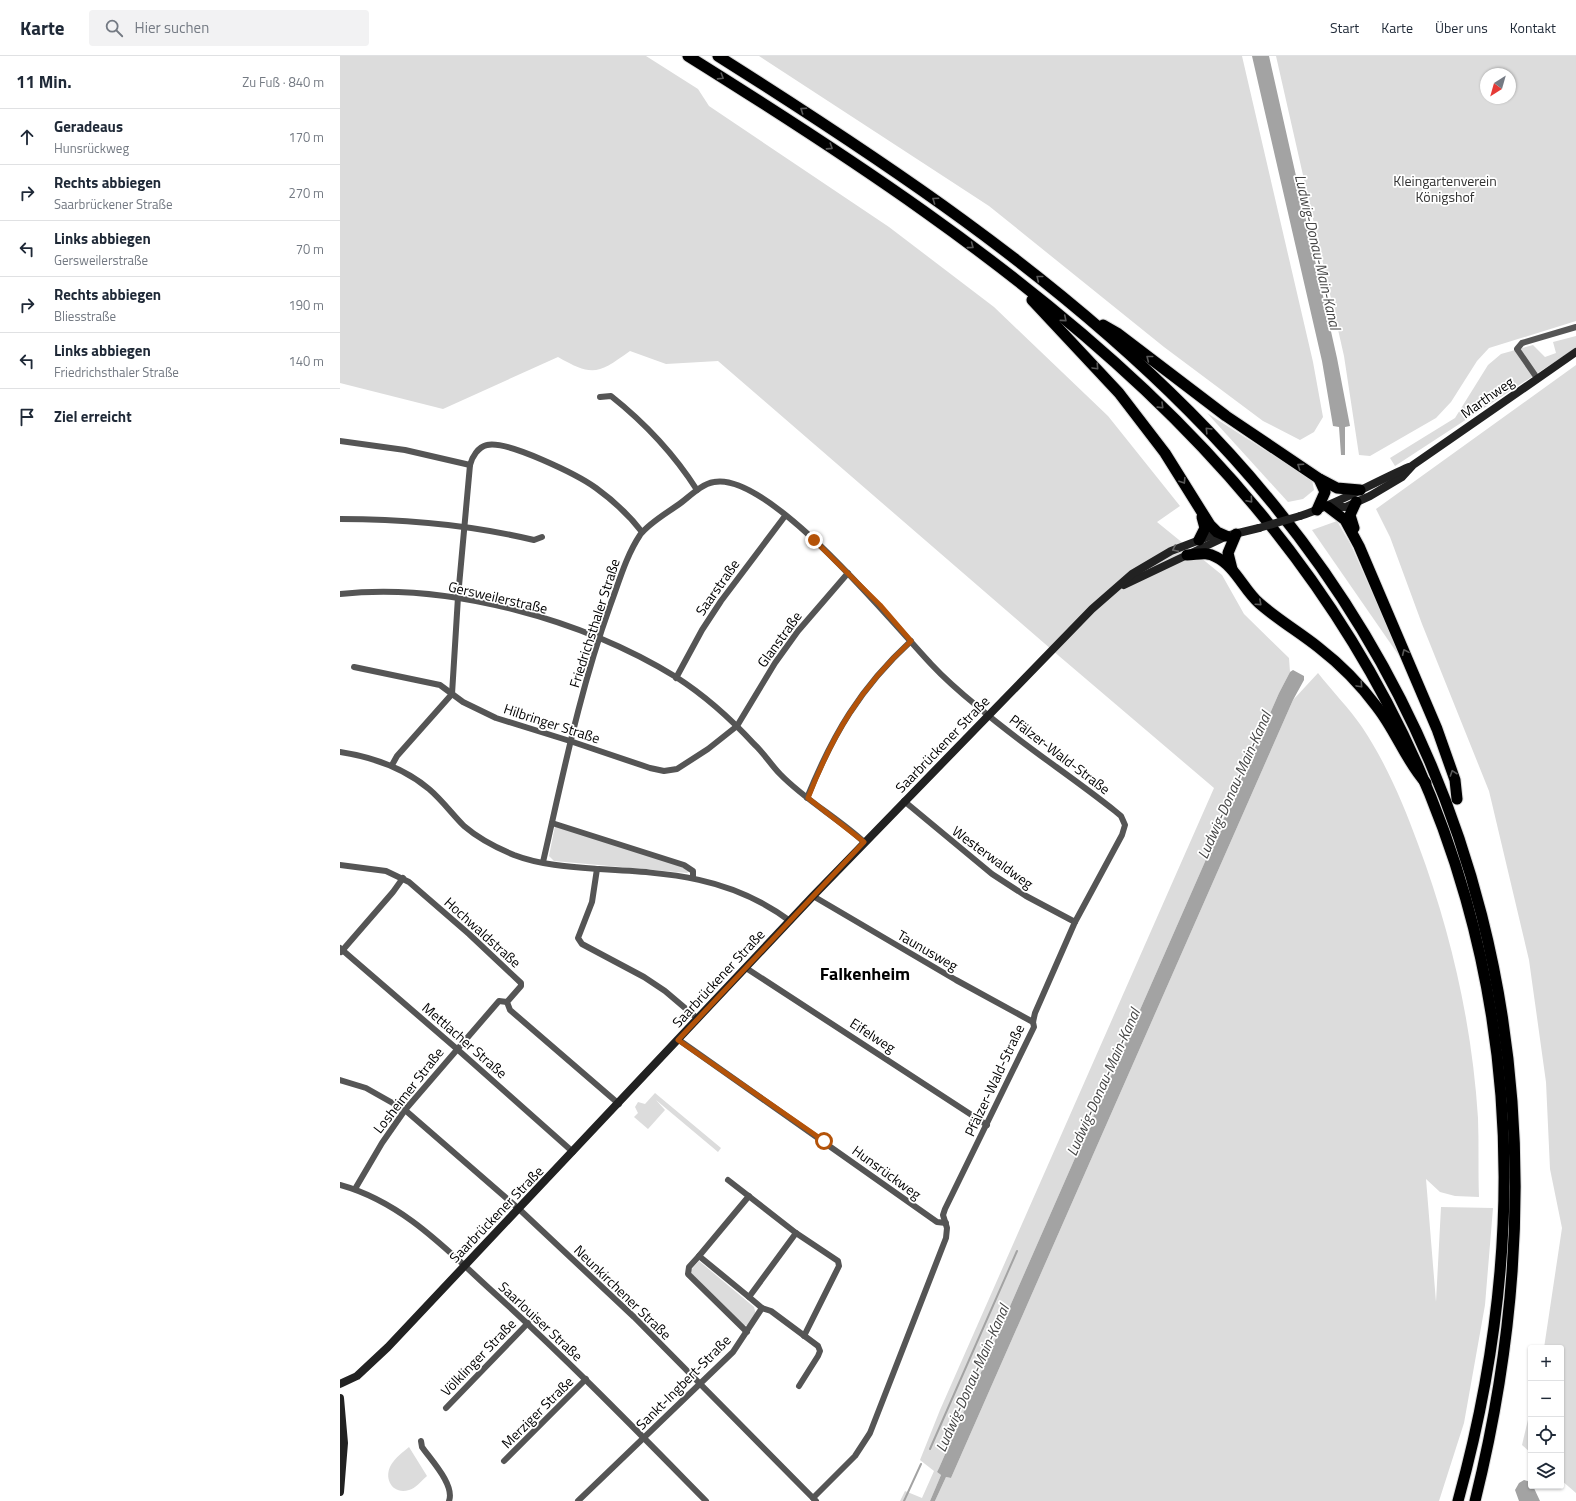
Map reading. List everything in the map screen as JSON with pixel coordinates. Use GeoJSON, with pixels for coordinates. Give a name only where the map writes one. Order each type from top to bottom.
{"type":"FeatureCollection","features":[{"type":"Feature","properties":{"kind":"highway"},"geometry":{"type":"LineString","coordinates":[[688,56],[856,165],[939,222],[1012,277],[1077,330],[1144,389],[1199,444],[1271,524],[1329,602],[1364,656],[1402,725],[1433,792],[1462,870],[1486,958],[1502,1053],[1509,1137],[1508,1237],[1500,1321],[1487,1393],[1458,1501]]}},
{"type":"Feature","properties":{"kind":"highway"},"geometry":{"type":"LineString","coordinates":[[718,56],[782,96],[941,204],[1012,256],[1080,312],[1158,381],[1210,432],[1271,500],[1314,554],[1357,615],[1399,685],[1432,750],[1458,812],[1495,926]]}},
{"type":"Feature","properties":{"kind":"highway"},"geometry":{"type":"LineString","coordinates":[[1012,277],[1119,393],[1165,453],[1213,529],[1231,535],[1228,553],[1234,573]]}},
{"type":"Feature","properties":{"kind":"highway"},"geometry":{"type":"LineString","coordinates":[[1080,312],[1117,333],[1226,416],[1318,478],[1337,488],[1363,489]]}},
{"type":"Feature","properties":{"kind":"highway"},"geometry":{"type":"LineString","coordinates":[[1317,510],[1325,492],[1323,484],[1318,478]]}},
{"type":"Feature","properties":{"kind":"highway"},"geometry":{"type":"LineString","coordinates":[[1356,502],[1350,515],[1359,546]]}},
{"type":"Feature","properties":{"kind":"highway"},"geometry":{"type":"LineString","coordinates":[[1328,506],[1345,520],[1359,546],[1437,729],[1455,780],[1458,812]]}},
{"type":"Feature","properties":{"kind":"highway"},"geometry":{"type":"LineString","coordinates":[[1199,540],[1205,528],[1200,509]]}},
{"type":"Feature","properties":{"kind":"highway"},"geometry":{"type":"LineString","coordinates":[[1186,555],[1205,553],[1222,560],[1258,602],[1317,646],[1364,690],[1394,731],[1415,771],[1433,792]]}},
{"type":"Feature","properties":{"kind":"highway"},"geometry":{"type":"LineString","coordinates":[[1475,1501],[1501,1412],[1517,1327]]}},
{"type":"Feature","properties":{"kind":"main road","name":"Marthweg"},"geometry":{"type":"LineString","coordinates":[[1231,535],[1300,516],[1328,506],[1340,498],[1363,489],[1381,485],[1402,477],[1414,465],[1576,352]]}},
{"type":"Feature","properties":{"kind":"main road","name":"Marthweg"},"geometry":{"type":"LineString","coordinates":[[1328,506],[1346,507],[1370,496],[1381,485]]}},
{"type":"Feature","properties":{"kind":"main road","name":"Saarbrückener Straße"},"geometry":{"type":"LineString","coordinates":[[340,1384],[357,1376],[376,1360],[619,1104],[864,842],[1085,615],[1132,574],[1150,562],[1177,548],[1210,536],[1231,535]]}},
{"type":"Feature","properties":{"kind":"main road","name":"Saarbrückener Straße"},"geometry":{"type":"LineString","coordinates":[[1115,589],[1156,568],[1231,535]]}},
{"type":"Feature","properties":{"kind":"main road"},"geometry":{"type":"LineString","coordinates":[[340,1398],[344,1442],[340,1492]]}},
{"type":"Feature","properties":{"kind":"street"},"geometry":{"type":"LineString","coordinates":[[1537,378],[1517,349],[1522,343],[1576,327]]}},
{"type":"Feature","properties":{"kind":"street"},"geometry":{"type":"LineString","coordinates":[[600,397],[611,396],[626,408],[668,450],[697,490]]}},
{"type":"Feature","properties":{"kind":"street"},"geometry":{"type":"LineString","coordinates":[[340,441],[405,450],[470,465]]}},
{"type":"Feature","properties":{"kind":"street"},"geometry":{"type":"LineString","coordinates":[[392,765],[397,756],[452,694],[463,528],[470,465],[472,459],[481,448],[494,444],[554,464],[576,475],[609,498],[642,532]]}},
{"type":"Feature","properties":{"kind":"street","name":"Friedrichsthaler Straße"},"geometry":{"type":"LineString","coordinates":[[543,862],[570,741],[599,638],[628,558],[642,532],[697,490],[716,481],[738,485],[758,495],[785,516],[848,573],[880,605],[911,641],[949,681],[988,715]]}},
{"type":"Feature","properties":{"kind":"street","name":"Saarstraße"},"geometry":{"type":"LineString","coordinates":[[676,678],[702,630],[721,601],[785,516]]}},
{"type":"Feature","properties":{"kind":"street"},"geometry":{"type":"LineString","coordinates":[[340,519],[397,519],[499,532],[534,540],[542,537]]}},
{"type":"Feature","properties":{"kind":"street","name":"Glanstraße"},"geometry":{"type":"LineString","coordinates":[[737,726],[775,663],[798,631],[848,573]]}},
{"type":"Feature","properties":{"kind":"street","name":"Gersweilerstraße"},"geometry":{"type":"LineString","coordinates":[[340,594],[389,592],[458,598],[526,613],[599,638],[676,678],[737,726],[756,745],[780,774],[864,842]]}},
{"type":"Feature","properties":{"kind":"street"},"geometry":{"type":"LineString","coordinates":[[808,798],[824,757],[843,722],[887,664],[911,641]]}},
{"type":"Feature","properties":{"kind":"street","name":"Hilbringer Straße"},"geometry":{"type":"LineString","coordinates":[[354,667],[440,685],[463,702],[496,718],[650,768],[664,771],[677,769],[708,749],[737,726]]}},
{"type":"Feature","properties":{"kind":"street","name":"Pfälzer-Wald-Straße"},"geometry":{"type":"LineString","coordinates":[[814,1499],[855,1456],[870,1433],[946,1238],[947,1228],[943,1215],[1034,1027],[1033,1022],[1050,977],[1075,922],[1122,835],[1125,824],[1121,816],[1115,811],[1026,746],[988,715]]}},
{"type":"Feature","properties":{"kind":"street"},"geometry":{"type":"LineString","coordinates":[[340,752],[357,755],[392,765],[428,788],[466,827],[490,843],[515,855],[570,868],[694,877],[748,895],[790,920]]}},
{"type":"Feature","properties":{"kind":"street","name":"Westerwaldweg"},"geometry":{"type":"LineString","coordinates":[[904,801],[992,874],[1026,896],[1075,922]]}},
{"type":"Feature","properties":{"kind":"street"},"geometry":{"type":"LineString","coordinates":[[552,822],[684,864],[693,872],[694,877]]}},
{"type":"Feature","properties":{"kind":"street","name":"Hochwaldstraße"},"geometry":{"type":"LineString","coordinates":[[340,865],[377,869],[403,878],[469,934],[521,983],[521,986],[508,1002]]}},
{"type":"Feature","properties":{"kind":"street"},"geometry":{"type":"LineString","coordinates":[[597,869],[592,902],[578,938],[582,944],[665,990],[698,1019]]}},
{"type":"Feature","properties":{"kind":"street"},"geometry":{"type":"LineString","coordinates":[[341,951],[393,892],[403,878]]}},
{"type":"Feature","properties":{"kind":"street","name":"Taunusweg"},"geometry":{"type":"LineString","coordinates":[[813,896],[1022,1018],[1033,1022]]}},
{"type":"Feature","properties":{"kind":"street","name":"Mettlacher Straße"},"geometry":{"type":"LineString","coordinates":[[341,951],[457,1048],[573,1152]]}},
{"type":"Feature","properties":{"kind":"street","name":"Eifelweg"},"geometry":{"type":"LineString","coordinates":[[746,968],[987,1125]]}},
{"type":"Feature","properties":{"kind":"street","name":"Losheimer Straße"},"geometry":{"type":"LineString","coordinates":[[355,1189],[382,1143],[405,1110],[499,1001],[508,1002]]}},
{"type":"Feature","properties":{"kind":"street"},"geometry":{"type":"LineString","coordinates":[[508,1002],[510,1010],[619,1104]]}},
{"type":"Feature","properties":{"kind":"street","name":"Hunsrückweg"},"geometry":{"type":"LineString","coordinates":[[678,1040],[931,1218],[937,1222],[946,1223]]}},
{"type":"Feature","properties":{"kind":"street","name":"Neunkirchener Straße"},"geometry":{"type":"LineString","coordinates":[[340,1080],[366,1088],[405,1110],[518,1210],[634,1318],[814,1499]]}},
{"type":"Feature","properties":{"kind":"street"},"geometry":{"type":"LineString","coordinates":[[728,1180],[796,1232],[838,1261],[839,1266],[804,1336]]}},
{"type":"Feature","properties":{"kind":"street","name":"Saarlouiser Straße"},"geometry":{"type":"LineString","coordinates":[[340,1185],[377,1198],[405,1215],[464,1266],[586,1379],[704,1499]]}},
{"type":"Feature","properties":{"kind":"street"},"geometry":{"type":"LineString","coordinates":[[747,1332],[688,1274],[689,1267],[749,1196]]}},
{"type":"Feature","properties":{"kind":"street"},"geometry":{"type":"LineString","coordinates":[[749,1297],[796,1232]]}},
{"type":"Feature","properties":{"kind":"street"},"geometry":{"type":"LineString","coordinates":[[699,1256],[762,1308],[771,1311],[818,1346],[820,1351],[799,1386]]}},
{"type":"Feature","properties":{"kind":"street","name":"Sankt-Ingbert-Straße"},"geometry":{"type":"LineString","coordinates":[[578,1501],[733,1352],[762,1308]]}},
{"type":"Feature","properties":{"kind":"street","name":"Völklinger Straße"},"geometry":{"type":"LineString","coordinates":[[446,1408],[528,1324]]}},
{"type":"Feature","properties":{"kind":"street","name":"Merziger Straße"},"geometry":{"type":"LineString","coordinates":[[504,1461],[586,1379]]}},
{"type":"Feature","properties":{"kind":"street"},"geometry":{"type":"LineString","coordinates":[[421,1441],[422,1447],[450,1487],[451,1496],[449,1501]]}},
{"type":"Feature","properties":{"kind":"street"},"geometry":{"type":"LineString","coordinates":[[696,1501],[704,1499]]}},
{"type":"Feature","properties":{"kind":"green space"},"geometry":{"type":"Polygon","coordinates":[[[340,56],[646,56],[698,89],[709,106],[889,227],[994,307],[1108,416],[1180,506],[1157,522],[1222,575],[1244,614],[1289,658],[1290,672],[1279,693],[937,1472],[941,1475],[930,1501],[900,1501],[905,1491],[922,1498],[934,1471],[920,1460],[940,1410],[1214,788],[718,361],[666,364],[630,351],[602,368],[588,370],[580,368],[558,357],[443,409],[340,383],[340,56]]]}},
{"type":"Feature","properties":{"kind":"green space"},"geometry":{"type":"Polygon","coordinates":[[[759,56],[1242,56],[1313,362],[1323,417],[1314,432],[1300,440],[1263,421],[1164,347],[989,206],[759,56]]]}},
{"type":"Feature","properties":{"kind":"green space","name":"Kleingartenverein Königshof"},"geometry":{"type":"Polygon","coordinates":[[[1276,56],[1576,56],[1576,321],[1489,348],[1477,361],[1451,402],[1436,418],[1370,456],[1359,455],[1344,356],[1276,56]]]}},
{"type":"Feature","properties":{"kind":"green space"},"geometry":{"type":"Polygon","coordinates":[[[1576,336],[1576,348],[1395,466],[1390,458],[1455,418],[1488,365],[1501,354],[1533,345],[1545,357],[1556,353],[1553,342],[1576,336]]]}},
{"type":"Feature","properties":{"kind":"green space"},"geometry":{"type":"Polygon","coordinates":[[[1576,365],[1576,1493],[1564,1483],[1564,1345],[1544,1345],[1562,1228],[1550,1169],[1546,1082],[1529,960],[1489,791],[1422,624],[1390,537],[1376,509],[1576,365]]]}},
{"type":"Feature","properties":{"kind":"green space"},"geometry":{"type":"Polygon","coordinates":[[[1207,413],[1312,480],[1314,490],[1303,499],[1288,502],[1207,413]]]}},
{"type":"Feature","properties":{"kind":"green space"},"geometry":{"type":"Polygon","coordinates":[[[1337,521],[1351,545],[1402,660],[1312,530],[1337,521]]]}},
{"type":"Feature","properties":{"kind":"green space"},"geometry":{"type":"Polygon","coordinates":[[[1318,673],[1352,713],[1371,741],[1386,769],[1406,813],[1430,877],[1450,945],[1471,1048],[1478,1118],[1479,1197],[1455,1196],[1440,1192],[1426,1179],[1436,1302],[1441,1207],[1493,1208],[1485,1305],[1464,1423],[1439,1501],[935,1501],[946,1477],[951,1478],[1293,700],[1318,673]]]}},
{"type":"Feature","properties":{"kind":"green space"},"geometry":{"type":"Polygon","coordinates":[[[555,826],[689,868],[690,871],[687,873],[554,861],[549,856],[555,826]]]}},
{"type":"Feature","properties":{"kind":"green space"},"geometry":{"type":"Polygon","coordinates":[[[655,1093],[721,1148],[718,1152],[656,1100],[665,1110],[648,1129],[634,1117],[638,1113],[635,1107],[638,1102],[645,1104],[655,1093]]]}},
{"type":"Feature","properties":{"kind":"green space"},"geometry":{"type":"Polygon","coordinates":[[[699,1261],[754,1307],[756,1315],[748,1326],[744,1325],[691,1273],[691,1270],[699,1261]]]}},
{"type":"Feature","properties":{"kind":"green space"},"geometry":{"type":"Polygon","coordinates":[[[1528,1420],[1528,1450],[1522,1445],[1528,1420]]]}},
{"type":"Feature","properties":{"kind":"green space"},"geometry":{"type":"Polygon","coordinates":[[[409,1447],[427,1476],[416,1486],[403,1491],[394,1488],[391,1485],[388,1476],[391,1465],[399,1455],[409,1447]]]}},
{"type":"Feature","properties":{"kind":"shaded area"},"geometry":{"type":"Polygon","coordinates":[[[1252,56],[1269,56],[1337,358],[1350,426],[1345,427],[1345,455],[1341,455],[1339,427],[1333,426],[1322,361],[1252,56]]]}},
{"type":"Feature","properties":{"kind":"shaded area"},"geometry":{"type":"Polygon","coordinates":[[[1293,670],[1304,676],[1304,680],[1293,700],[951,1478],[946,1477],[935,1501],[930,1501],[941,1475],[937,1472],[1279,693],[1290,672],[1293,670]]]}},
{"type":"Feature","properties":{"kind":"shaded area"},"geometry":{"type":"Polygon","coordinates":[[[1524,1480],[1528,1481],[1528,1489],[1534,1489],[1540,1501],[1519,1501],[1515,1490],[1519,1483],[1524,1480]]]}},
{"type":"Feature","properties":{"kind":"waterway","name":"Ludwig-Donau-Main-Kanal"},"geometry":{"type":"LineString","coordinates":[[930,1449],[1017,1251]]}},
{"type":"Feature","properties":{"kind":"waterway"},"geometry":{"type":"LineString","coordinates":[[904,1501],[921,1464]]}},
{"type":"Feature","properties":{"kind":"district","name":"Falkenheim"},"geometry":{"type":"Point","coordinates":[865,973]}},
{"type":"Feature","properties":{"kind":"route"},"geometry":{"type":"LineString","coordinates":[[814,540],[880,605],[911,641],[887,664],[864,692],[843,722],[824,757],[808,798],[864,842],[678,1040],[824,1141]]}}]}
